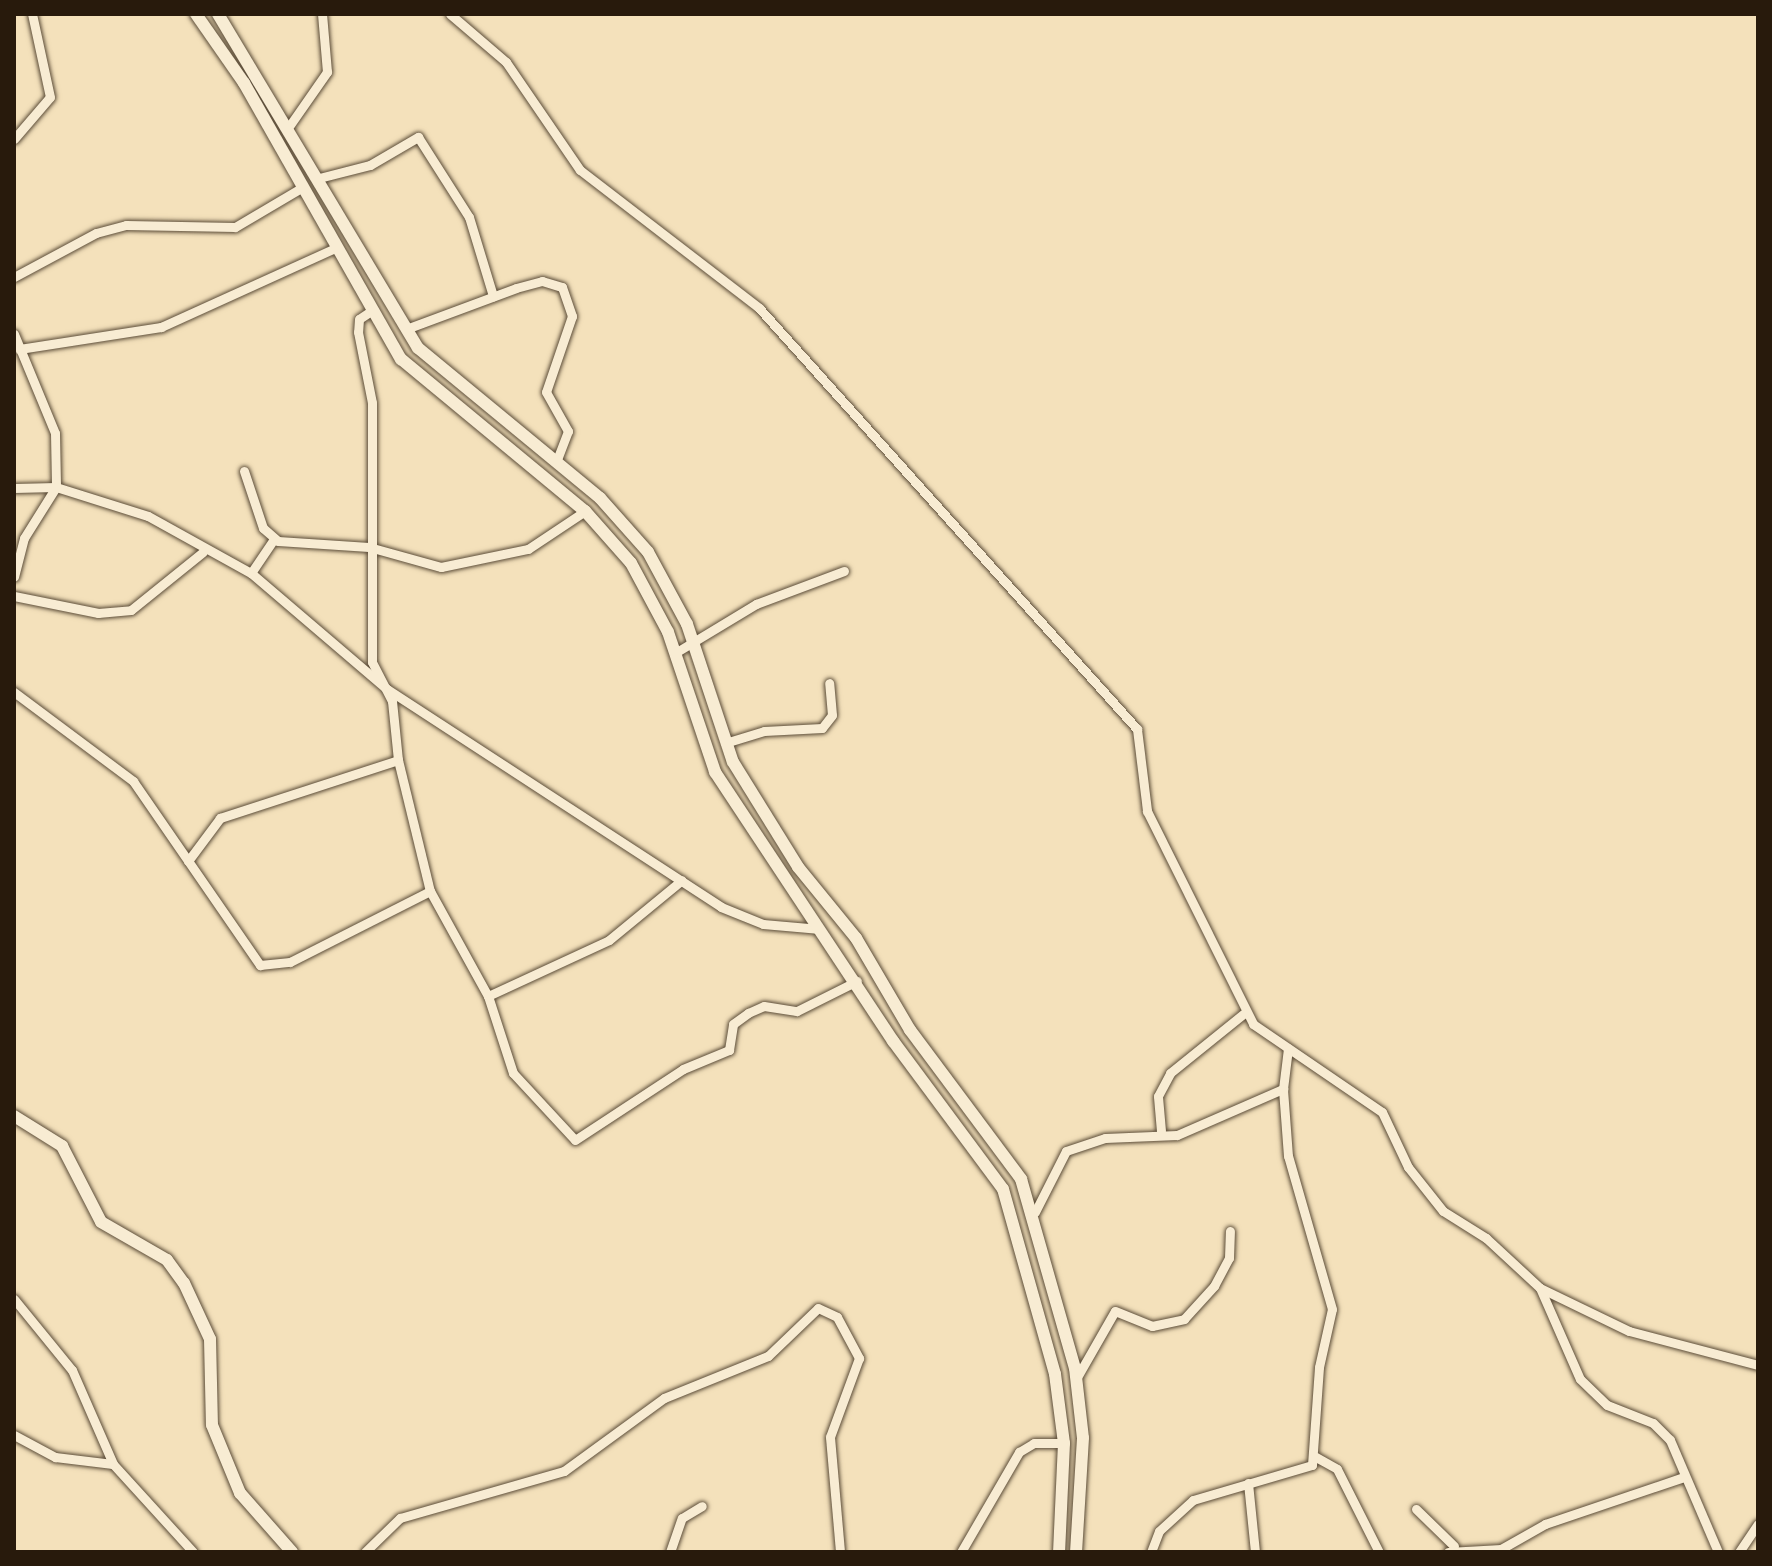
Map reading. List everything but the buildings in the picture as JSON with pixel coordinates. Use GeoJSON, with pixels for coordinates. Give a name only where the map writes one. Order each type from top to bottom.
{"type":"FeatureCollection","features":[{"type":"Feature","properties":{"kind":"street"},"geometry":{"type":"LineString","coordinates":[[14,139],[50,97],[32,14]]}},
{"type":"Feature","properties":{"kind":"street"},"geometry":{"type":"LineString","coordinates":[[196,14],[208,29],[371,311],[424,384],[585,511],[631,563],[675,653],[715,772],[929,1088],[989,1165],[1016,1219],[1055,1374],[1064,1443],[1059,1552]]}},
{"type":"Feature","properties":{"kind":"street"},"geometry":{"type":"LineString","coordinates":[[290,125],[327,72],[331,44],[322,14]]}},
{"type":"Feature","properties":{"kind":"street"},"geometry":{"type":"LineString","coordinates":[[450,14],[506,62],[580,170],[692,250],[769,318],[1137,729],[1147,811],[1243,1014],[1265,1034],[1382,1112],[1408,1167],[1443,1211],[1540,1288],[1629,1331],[1758,1365]]}},
{"type":"Feature","properties":{"kind":"street"},"geometry":{"type":"LineString","coordinates":[[208,29],[220,17],[290,125],[406,329],[440,371],[556,463],[648,552],[693,643],[725,743],[798,867],[856,938],[945,1075],[1006,1154],[1035,1212],[1076,1379],[1080,1489],[1076,1552]]}},
{"type":"Feature","properties":{"kind":"street"},"geometry":{"type":"LineString","coordinates":[[319,178],[389,157],[418,137],[469,217],[493,296]]}},
{"type":"Feature","properties":{"kind":"street"},"geometry":{"type":"LineString","coordinates":[[14,277],[96,233],[126,225],[235,227],[301,188]]}},
{"type":"Feature","properties":{"kind":"street"},"geometry":{"type":"LineString","coordinates":[[19,349],[161,327],[335,248]]}},
{"type":"Feature","properties":{"kind":"street"},"geometry":{"type":"LineString","coordinates":[[406,329],[493,296],[556,282],[570,306],[546,386],[568,431],[556,463]]}},
{"type":"Feature","properties":{"kind":"street"},"geometry":{"type":"LineString","coordinates":[[371,311],[359,319],[358,332],[372,403],[375,549],[372,662],[387,689],[398,760],[430,891],[488,996],[513,1073],[575,1140],[683,1069],[729,1050],[733,1024],[748,1013],[764,1006],[797,1011],[857,981]]}},
{"type":"Feature","properties":{"kind":"street"},"geometry":{"type":"LineString","coordinates":[[14,334],[55,433],[56,487],[24,538],[14,577]]}},
{"type":"Feature","properties":{"kind":"street"},"geometry":{"type":"LineString","coordinates":[[244,471],[263,528],[274,539],[375,549],[441,567],[494,561],[528,549],[585,511]]}},
{"type":"Feature","properties":{"kind":"street"},"geometry":{"type":"LineString","coordinates":[[14,488],[56,487],[148,516],[203,552],[251,573],[387,689],[682,880],[763,924],[820,929]]}},
{"type":"Feature","properties":{"kind":"street"},"geometry":{"type":"LineString","coordinates":[[251,573],[274,539]]}},
{"type":"Feature","properties":{"kind":"street"},"geometry":{"type":"LineString","coordinates":[[14,596],[98,613],[131,610],[203,552]]}},
{"type":"Feature","properties":{"kind":"street"},"geometry":{"type":"LineString","coordinates":[[675,653],[756,604],[844,571]]}},
{"type":"Feature","properties":{"kind":"street"},"geometry":{"type":"LineString","coordinates":[[725,743],[764,731],[822,728],[832,715],[829,683]]}},
{"type":"Feature","properties":{"kind":"street"},"geometry":{"type":"LineString","coordinates":[[14,692],[133,781],[253,958],[267,968],[430,891]]}},
{"type":"Feature","properties":{"kind":"street"},"geometry":{"type":"LineString","coordinates":[[188,861],[220,818],[398,760]]}},
{"type":"Feature","properties":{"kind":"street"},"geometry":{"type":"LineString","coordinates":[[488,996],[609,940],[682,880]]}},
{"type":"Feature","properties":{"kind":"street"},"geometry":{"type":"LineString","coordinates":[[1161,1131],[1158,1096],[1170,1073],[1243,1014]]}},
{"type":"Feature","properties":{"kind":"street"},"geometry":{"type":"LineString","coordinates":[[1151,1552],[1159,1531],[1193,1500],[1248,1483],[1296,1474],[1314,1456],[1319,1367],[1332,1309],[1288,1156],[1283,1089],[1288,1048]]}},
{"type":"Feature","properties":{"kind":"street"},"geometry":{"type":"LineString","coordinates":[[929,1088],[945,1075]]}},
{"type":"Feature","properties":{"kind":"street"},"geometry":{"type":"LineString","coordinates":[[1035,1212],[1066,1151],[1161,1131],[1187,1131],[1283,1089]]}},
{"type":"Feature","properties":{"kind":"street"},"geometry":{"type":"LineString","coordinates":[[14,1116],[62,1146],[101,1222],[167,1260],[184,1283],[210,1339],[212,1425],[240,1493],[292,1552]]}},
{"type":"Feature","properties":{"kind":"street"},"geometry":{"type":"LineString","coordinates":[[1076,1379],[1115,1311],[1152,1326],[1184,1319],[1214,1286],[1229,1258],[1230,1231]]}},
{"type":"Feature","properties":{"kind":"street"},"geometry":{"type":"LineString","coordinates":[[1540,1288],[1580,1379],[1607,1405],[1663,1431],[1718,1552]]}},
{"type":"Feature","properties":{"kind":"street"},"geometry":{"type":"LineString","coordinates":[[14,1299],[72,1370],[113,1464],[193,1552]]}},
{"type":"Feature","properties":{"kind":"street"},"geometry":{"type":"LineString","coordinates":[[365,1552],[400,1518],[564,1471],[664,1398],[768,1356],[818,1308],[837,1317],[859,1358],[830,1437],[840,1552]]}},
{"type":"Feature","properties":{"kind":"street"},"geometry":{"type":"LineString","coordinates":[[14,1435],[55,1457],[113,1464]]}},
{"type":"Feature","properties":{"kind":"street"},"geometry":{"type":"LineString","coordinates":[[961,1552],[1019,1452],[1034,1443],[1064,1443]]}},
{"type":"Feature","properties":{"kind":"street"},"geometry":{"type":"LineString","coordinates":[[1314,1456],[1337,1469],[1379,1552]]}},
{"type":"Feature","properties":{"kind":"street"},"geometry":{"type":"LineString","coordinates":[[1416,1509],[1451,1549],[1501,1549],[1545,1524],[1684,1477]]}},
{"type":"Feature","properties":{"kind":"street"},"geometry":{"type":"LineString","coordinates":[[1248,1483],[1255,1552]]}},
{"type":"Feature","properties":{"kind":"street"},"geometry":{"type":"LineString","coordinates":[[1063,1489],[1080,1489]]}},
{"type":"Feature","properties":{"kind":"street"},"geometry":{"type":"LineString","coordinates":[[670,1552],[682,1518],[702,1506]]}},
{"type":"Feature","properties":{"kind":"street"},"geometry":{"type":"LineString","coordinates":[[1739,1552],[1758,1524]]}}]}
